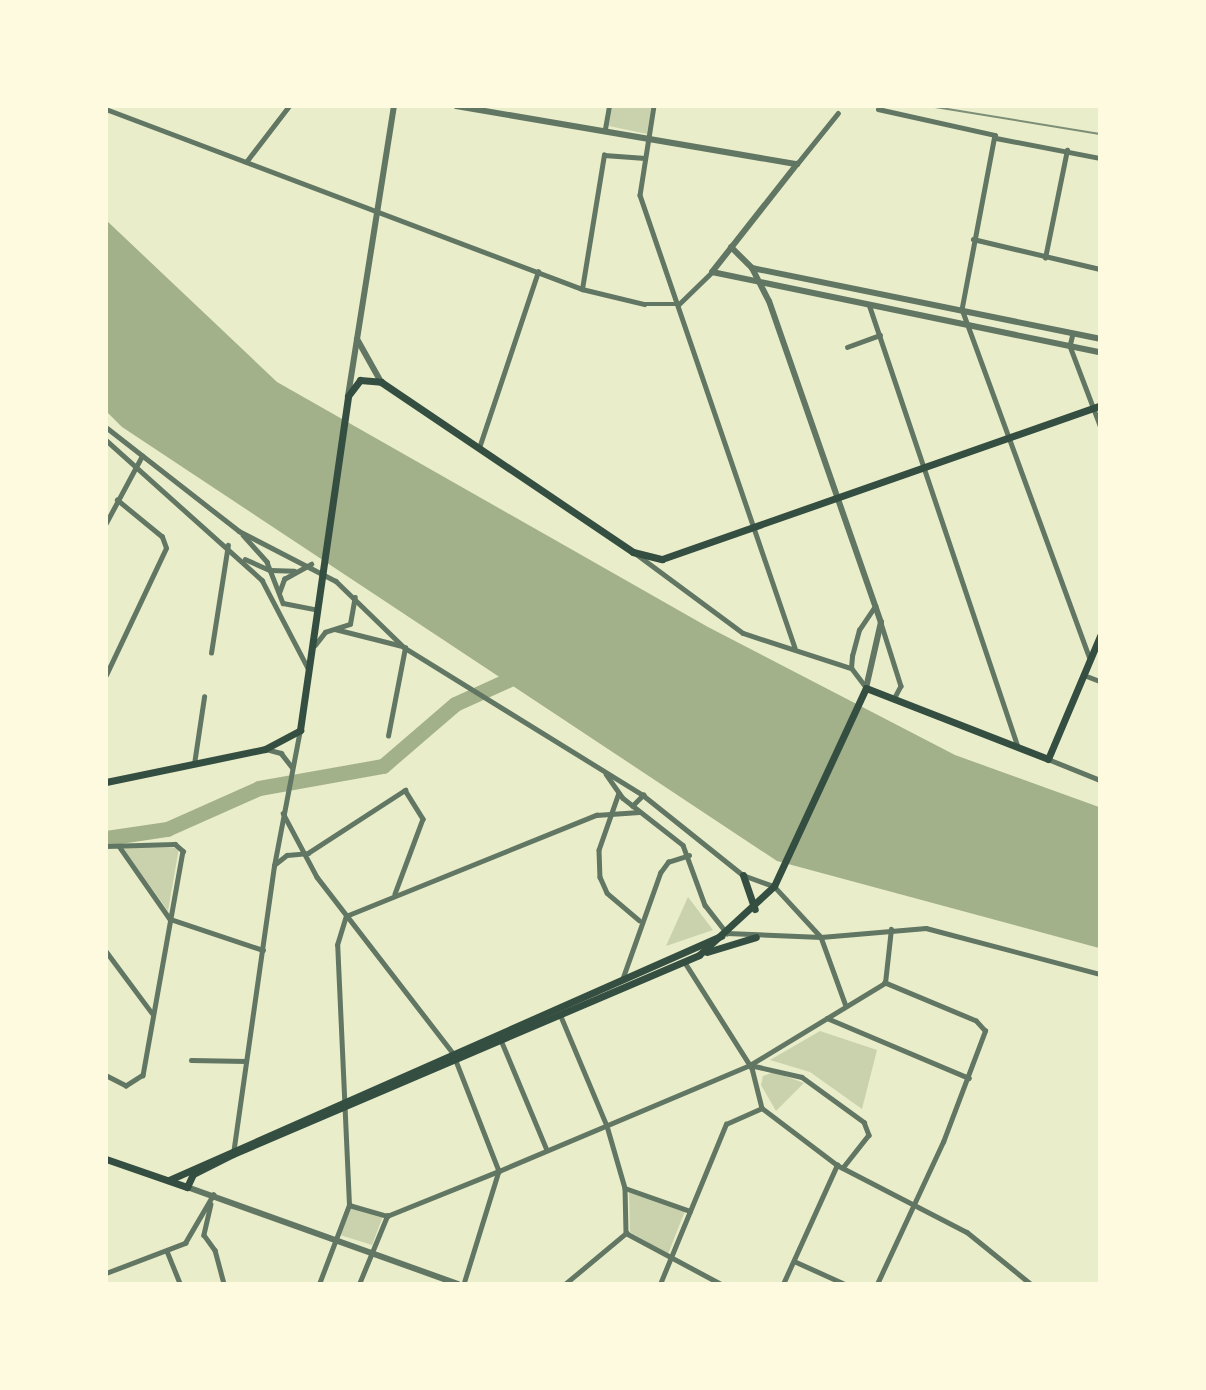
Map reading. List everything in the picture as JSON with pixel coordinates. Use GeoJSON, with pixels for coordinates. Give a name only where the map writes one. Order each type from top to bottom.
{"type":"FeatureCollection","features":[{"type":"Feature","properties":{"kind":"main road"},"geometry":{"type":"LineString","coordinates":[[106,782],[265,748],[300,730],[315,609],[348,396],[360,380],[381,382],[633,552],[662,559],[755,529],[1096,407]]}},
{"type":"Feature","properties":{"kind":"main road"},"geometry":{"type":"LineString","coordinates":[[699,955],[754,909],[774,886],[866,688],[1048,759],[1100,636]]}},
{"type":"Feature","properties":{"kind":"main road"},"geometry":{"type":"LineString","coordinates":[[743,875],[754,909]]}},
{"type":"Feature","properties":{"kind":"main road"},"geometry":{"type":"LineString","coordinates":[[623,984],[726,934]]}},
{"type":"Feature","properties":{"kind":"main road"},"geometry":{"type":"LineString","coordinates":[[169,1180],[623,984],[699,955],[756,937]]}},
{"type":"Feature","properties":{"kind":"main road"},"geometry":{"type":"LineString","coordinates":[[454,1056],[501,1040],[559,1011]]}},
{"type":"Feature","properties":{"kind":"main road"},"geometry":{"type":"LineString","coordinates":[[106,1159],[187,1187],[193,1174],[233,1151]]}},
{"type":"Feature","properties":{"kind":"street"},"geometry":{"type":"LineString","coordinates":[[246,162],[289,106]]}},
{"type":"Feature","properties":{"kind":"street"},"geometry":{"type":"LineString","coordinates":[[348,396],[394,106]]}},
{"type":"Feature","properties":{"kind":"street"},"geometry":{"type":"LineString","coordinates":[[456,106],[605,129],[797,164]]}},
{"type":"Feature","properties":{"kind":"street"},"geometry":{"type":"LineString","coordinates":[[605,129],[609,106]]}},
{"type":"Feature","properties":{"kind":"street"},"geometry":{"type":"LineString","coordinates":[[654,106],[640,195],[795,647]]}},
{"type":"Feature","properties":{"kind":"street"},"geometry":{"type":"LineString","coordinates":[[106,109],[377,214],[582,289],[644,304],[679,304],[712,272],[838,113]]}},
{"type":"Feature","properties":{"kind":"street"},"geometry":{"type":"LineString","coordinates":[[878,109],[991,131],[996,138],[1100,158]]}},
{"type":"Feature","properties":{"kind":"street"},"geometry":{"type":"LineString","coordinates":[[996,138],[973,239],[962,309],[971,327],[1090,659]]}},
{"type":"Feature","properties":{"kind":"street"},"geometry":{"type":"LineString","coordinates":[[1045,258],[1067,150]]}},
{"type":"Feature","properties":{"kind":"street"},"geometry":{"type":"LineString","coordinates":[[582,289],[604,155],[645,158]]}},
{"type":"Feature","properties":{"kind":"street"},"geometry":{"type":"LineString","coordinates":[[973,239],[1045,258],[1100,269]]}},
{"type":"Feature","properties":{"kind":"street"},"geometry":{"type":"LineString","coordinates":[[731,247],[752,268],[758,281],[881,622],[899,673],[901,690],[894,699]]}},
{"type":"Feature","properties":{"kind":"street"},"geometry":{"type":"LineString","coordinates":[[752,268],[962,309],[1100,339]]}},
{"type":"Feature","properties":{"kind":"street"},"geometry":{"type":"LineString","coordinates":[[479,448],[538,272]]}},
{"type":"Feature","properties":{"kind":"street"},"geometry":{"type":"LineString","coordinates":[[712,272],[1100,352]]}},
{"type":"Feature","properties":{"kind":"street"},"geometry":{"type":"LineString","coordinates":[[869,304],[926,467],[1018,746]]}},
{"type":"Feature","properties":{"kind":"street"},"geometry":{"type":"LineString","coordinates":[[847,347],[880,334]]}},
{"type":"Feature","properties":{"kind":"street"},"geometry":{"type":"LineString","coordinates":[[1073,334],[1070,346],[1096,407],[1100,425]]}},
{"type":"Feature","properties":{"kind":"street"},"geometry":{"type":"LineString","coordinates":[[357,338],[381,382]]}},
{"type":"Feature","properties":{"kind":"street"},"geometry":{"type":"LineString","coordinates":[[106,427],[239,531],[310,564],[355,597],[403,647]]}},
{"type":"Feature","properties":{"kind":"street"},"geometry":{"type":"LineString","coordinates":[[106,440],[240,556],[275,600],[308,669]]}},
{"type":"Feature","properties":{"kind":"street"},"geometry":{"type":"LineString","coordinates":[[106,523],[135,464],[142,456]]}},
{"type":"Feature","properties":{"kind":"street"},"geometry":{"type":"LineString","coordinates":[[106,675],[166,548],[162,537],[117,500]]}},
{"type":"Feature","properties":{"kind":"street"},"geometry":{"type":"LineString","coordinates":[[239,531],[270,570],[279,595],[289,608],[315,609]]}},
{"type":"Feature","properties":{"kind":"street"},"geometry":{"type":"LineString","coordinates":[[211,653],[228,545]]}},
{"type":"Feature","properties":{"kind":"street"},"geometry":{"type":"LineString","coordinates":[[633,552],[743,633],[777,647],[795,647],[851,668],[866,688]]}},
{"type":"Feature","properties":{"kind":"street"},"geometry":{"type":"LineString","coordinates":[[240,556],[270,570],[294,571],[310,564]]}},
{"type":"Feature","properties":{"kind":"street"},"geometry":{"type":"LineString","coordinates":[[279,595],[294,571]]}},
{"type":"Feature","properties":{"kind":"street"},"geometry":{"type":"LineString","coordinates":[[309,656],[321,635],[350,624],[355,597]]}},
{"type":"Feature","properties":{"kind":"street"},"geometry":{"type":"LineString","coordinates":[[851,668],[859,630],[875,606]]}},
{"type":"Feature","properties":{"kind":"street"},"geometry":{"type":"LineString","coordinates":[[866,688],[881,622]]}},
{"type":"Feature","properties":{"kind":"street"},"geometry":{"type":"LineString","coordinates":[[334,629],[403,647],[458,678],[643,795],[743,875],[774,886],[821,937],[846,1006]]}},
{"type":"Feature","properties":{"kind":"street"},"geometry":{"type":"LineString","coordinates":[[388,736],[403,647]]}},
{"type":"Feature","properties":{"kind":"street"},"geometry":{"type":"LineString","coordinates":[[1084,675],[1100,681]]}},
{"type":"Feature","properties":{"kind":"street"},"geometry":{"type":"LineString","coordinates":[[194,764],[204,697]]}},
{"type":"Feature","properties":{"kind":"street"},"geometry":{"type":"LineString","coordinates":[[233,1151],[274,866],[300,730]]}},
{"type":"Feature","properties":{"kind":"street"},"geometry":{"type":"LineString","coordinates":[[265,748],[281,753],[292,767]]}},
{"type":"Feature","properties":{"kind":"street"},"geometry":{"type":"LineString","coordinates":[[1048,759],[1100,780]]}},
{"type":"Feature","properties":{"kind":"street"},"geometry":{"type":"LineString","coordinates":[[604,772],[632,806],[689,855],[705,905],[726,934],[756,937],[821,937],[891,928],[934,929],[1100,974]]}},
{"type":"Feature","properties":{"kind":"street"},"geometry":{"type":"LineString","coordinates":[[274,866],[287,855],[303,856],[405,790],[423,819],[395,894]]}},
{"type":"Feature","properties":{"kind":"street"},"geometry":{"type":"LineString","coordinates":[[619,793],[598,850],[600,877],[607,893],[639,920]]}},
{"type":"Feature","properties":{"kind":"street"},"geometry":{"type":"LineString","coordinates":[[632,806],[643,795]]}},
{"type":"Feature","properties":{"kind":"street"},"geometry":{"type":"LineString","coordinates":[[284,810],[303,856],[346,916],[454,1056],[499,1171],[464,1284]]}},
{"type":"Feature","properties":{"kind":"street"},"geometry":{"type":"LineString","coordinates":[[319,1284],[349,1204],[337,945],[346,916],[395,894],[612,811],[639,812]]}},
{"type":"Feature","properties":{"kind":"street"},"geometry":{"type":"LineString","coordinates":[[106,846],[175,844],[183,851],[141,1080],[126,1086],[106,1076]]}},
{"type":"Feature","properties":{"kind":"street"},"geometry":{"type":"LineString","coordinates":[[119,846],[170,920],[263,950]]}},
{"type":"Feature","properties":{"kind":"street"},"geometry":{"type":"LineString","coordinates":[[623,984],[639,920],[664,866],[689,855]]}},
{"type":"Feature","properties":{"kind":"street"},"geometry":{"type":"LineString","coordinates":[[885,983],[891,928]]}},
{"type":"Feature","properties":{"kind":"street"},"geometry":{"type":"LineString","coordinates":[[106,951],[152,1013]]}},
{"type":"Feature","properties":{"kind":"street"},"geometry":{"type":"LineString","coordinates":[[684,961],[750,1065],[762,1108],[837,1165],[967,1232],[1030,1284]]}},
{"type":"Feature","properties":{"kind":"street"},"geometry":{"type":"LineString","coordinates":[[349,1204],[387,1216],[499,1171],[750,1065],[885,983]]}},
{"type":"Feature","properties":{"kind":"street"},"geometry":{"type":"LineString","coordinates":[[877,1284],[969,1078],[985,1035],[982,1023],[885,983]]}},
{"type":"Feature","properties":{"kind":"street"},"geometry":{"type":"LineString","coordinates":[[559,1011],[607,1126],[625,1188],[626,1233]]}},
{"type":"Feature","properties":{"kind":"street"},"geometry":{"type":"LineString","coordinates":[[827,1018],[969,1078]]}},
{"type":"Feature","properties":{"kind":"street"},"geometry":{"type":"LineString","coordinates":[[501,1040],[547,1150]]}},
{"type":"Feature","properties":{"kind":"street"},"geometry":{"type":"LineString","coordinates":[[191,1060],[246,1061]]}},
{"type":"Feature","properties":{"kind":"street"},"geometry":{"type":"LineString","coordinates":[[750,1065],[802,1077],[869,1129],[843,1168]]}},
{"type":"Feature","properties":{"kind":"street"},"geometry":{"type":"LineString","coordinates":[[660,1284],[728,1120],[762,1108]]}},
{"type":"Feature","properties":{"kind":"street"},"geometry":{"type":"LineString","coordinates":[[783,1284],[837,1165]]}},
{"type":"Feature","properties":{"kind":"street"},"geometry":{"type":"LineString","coordinates":[[187,1187],[212,1198],[337,1237],[458,1284]]}},
{"type":"Feature","properties":{"kind":"street"},"geometry":{"type":"LineString","coordinates":[[625,1188],[690,1210]]}},
{"type":"Feature","properties":{"kind":"street"},"geometry":{"type":"LineString","coordinates":[[106,1273],[167,1251],[189,1240],[212,1198]]}},
{"type":"Feature","properties":{"kind":"street"},"geometry":{"type":"LineString","coordinates":[[212,1198],[204,1235],[215,1250],[224,1284]]}},
{"type":"Feature","properties":{"kind":"street"},"geometry":{"type":"LineString","coordinates":[[359,1284],[387,1216]]}},
{"type":"Feature","properties":{"kind":"street"},"geometry":{"type":"LineString","coordinates":[[626,1233],[670,1260],[721,1284]]}},
{"type":"Feature","properties":{"kind":"street"},"geometry":{"type":"LineString","coordinates":[[565,1284],[626,1233]]}},
{"type":"Feature","properties":{"kind":"street"},"geometry":{"type":"LineString","coordinates":[[167,1251],[180,1284]]}},
{"type":"Feature","properties":{"kind":"street"},"geometry":{"type":"LineString","coordinates":[[794,1261],[845,1284]]}},
{"type":"Feature","properties":{"kind":"shaded area"},"geometry":{"type":"Polygon","coordinates":[[[612,107],[651,107],[647,134],[609,126],[612,107]]]}},
{"type":"Feature","properties":{"kind":"shaded area"},"geometry":{"type":"Polygon","coordinates":[[[106,220],[277,382],[708,627],[955,755],[1099,807],[1099,948],[777,861],[122,427],[107,412],[106,220]]]}},
{"type":"Feature","properties":{"kind":"shaded area"},"geometry":{"type":"Polygon","coordinates":[[[122,847],[179,848],[168,911],[122,847]]]}},
{"type":"Feature","properties":{"kind":"shaded area"},"geometry":{"type":"Polygon","coordinates":[[[688,897],[713,930],[666,946],[688,897]]]}},
{"type":"Feature","properties":{"kind":"shaded area"},"geometry":{"type":"Polygon","coordinates":[[[820,1031],[877,1050],[862,1109],[810,1072],[770,1060],[820,1031]]]}},
{"type":"Feature","properties":{"kind":"shaded area"},"geometry":{"type":"Polygon","coordinates":[[[774,1072],[804,1083],[776,1111],[761,1085],[763,1076],[774,1072]]]}},
{"type":"Feature","properties":{"kind":"shaded area"},"geometry":{"type":"Polygon","coordinates":[[[629,1192],[685,1211],[668,1254],[630,1232],[629,1192]]]}},
{"type":"Feature","properties":{"kind":"shaded area"},"geometry":{"type":"Polygon","coordinates":[[[350,1206],[383,1216],[372,1245],[340,1235],[350,1206]]]}},
{"type":"Feature","properties":{"kind":"waterway"},"geometry":{"type":"LineString","coordinates":[[106,838],[167,829],[259,788],[383,766],[455,704],[521,674]]}},
{"type":"Feature","properties":{"kind":"railway"},"geometry":{"type":"LineString","coordinates":[[929,106],[1100,134]]}}]}
